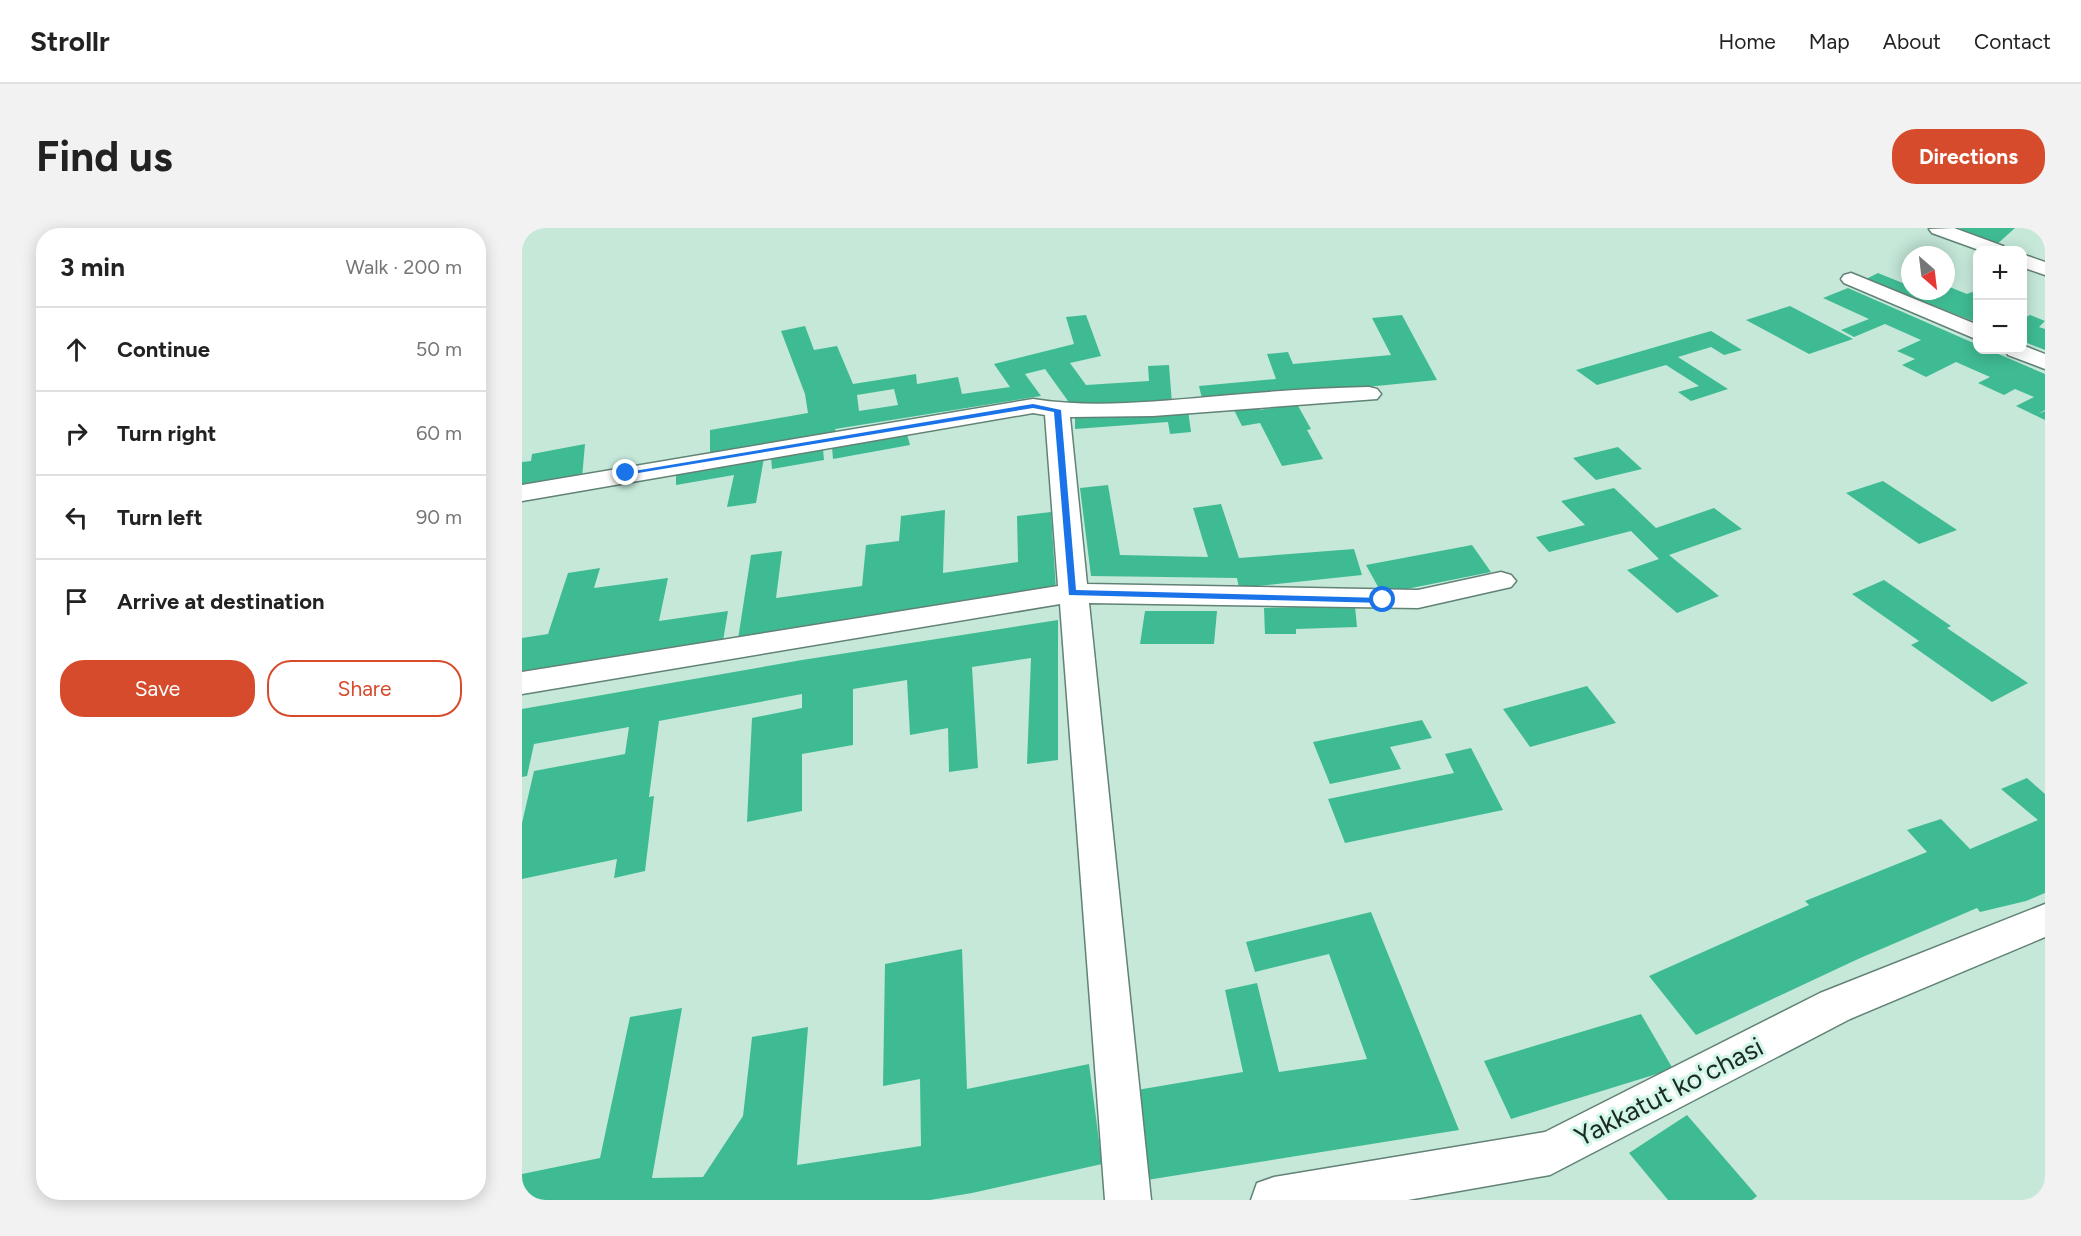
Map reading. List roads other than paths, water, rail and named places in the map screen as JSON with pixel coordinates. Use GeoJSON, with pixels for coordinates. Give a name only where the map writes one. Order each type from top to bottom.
{"type":"FeatureCollection","features":[{"type":"Feature","properties":{"kind":"street"},"geometry":{"type":"LineString","coordinates":[[1939,229],[1985,246]]}},
{"type":"Feature","properties":{"kind":"street"},"geometry":{"type":"LineString","coordinates":[[2027,262],[2045,269]]}},
{"type":"Feature","properties":{"kind":"street"},"geometry":{"type":"LineString","coordinates":[[1851,279],[1973,331]]}},
{"type":"Feature","properties":{"kind":"street"},"geometry":{"type":"LineString","coordinates":[[2026,354],[2045,362]]}},
{"type":"Feature","properties":{"kind":"street"},"geometry":{"type":"LineString","coordinates":[[522,493],[1033,406],[1057,410],[1153,409],[1305,396],[1370,394]]}},
{"type":"Feature","properties":{"kind":"street"},"geometry":{"type":"LineString","coordinates":[[1057,410],[1128,1200]]}},
{"type":"Feature","properties":{"kind":"street"},"geometry":{"type":"LineString","coordinates":[[522,684],[1072,593],[1383,600],[1418,599],[1501,581]]}},
{"type":"Feature","properties":{"kind":"street","name":"Yakkatut koʻchasi"},"geometry":{"type":"LineString","coordinates":[[1274,1200],[1550,1153],[1835,1006],[2045,920]]}}]}
